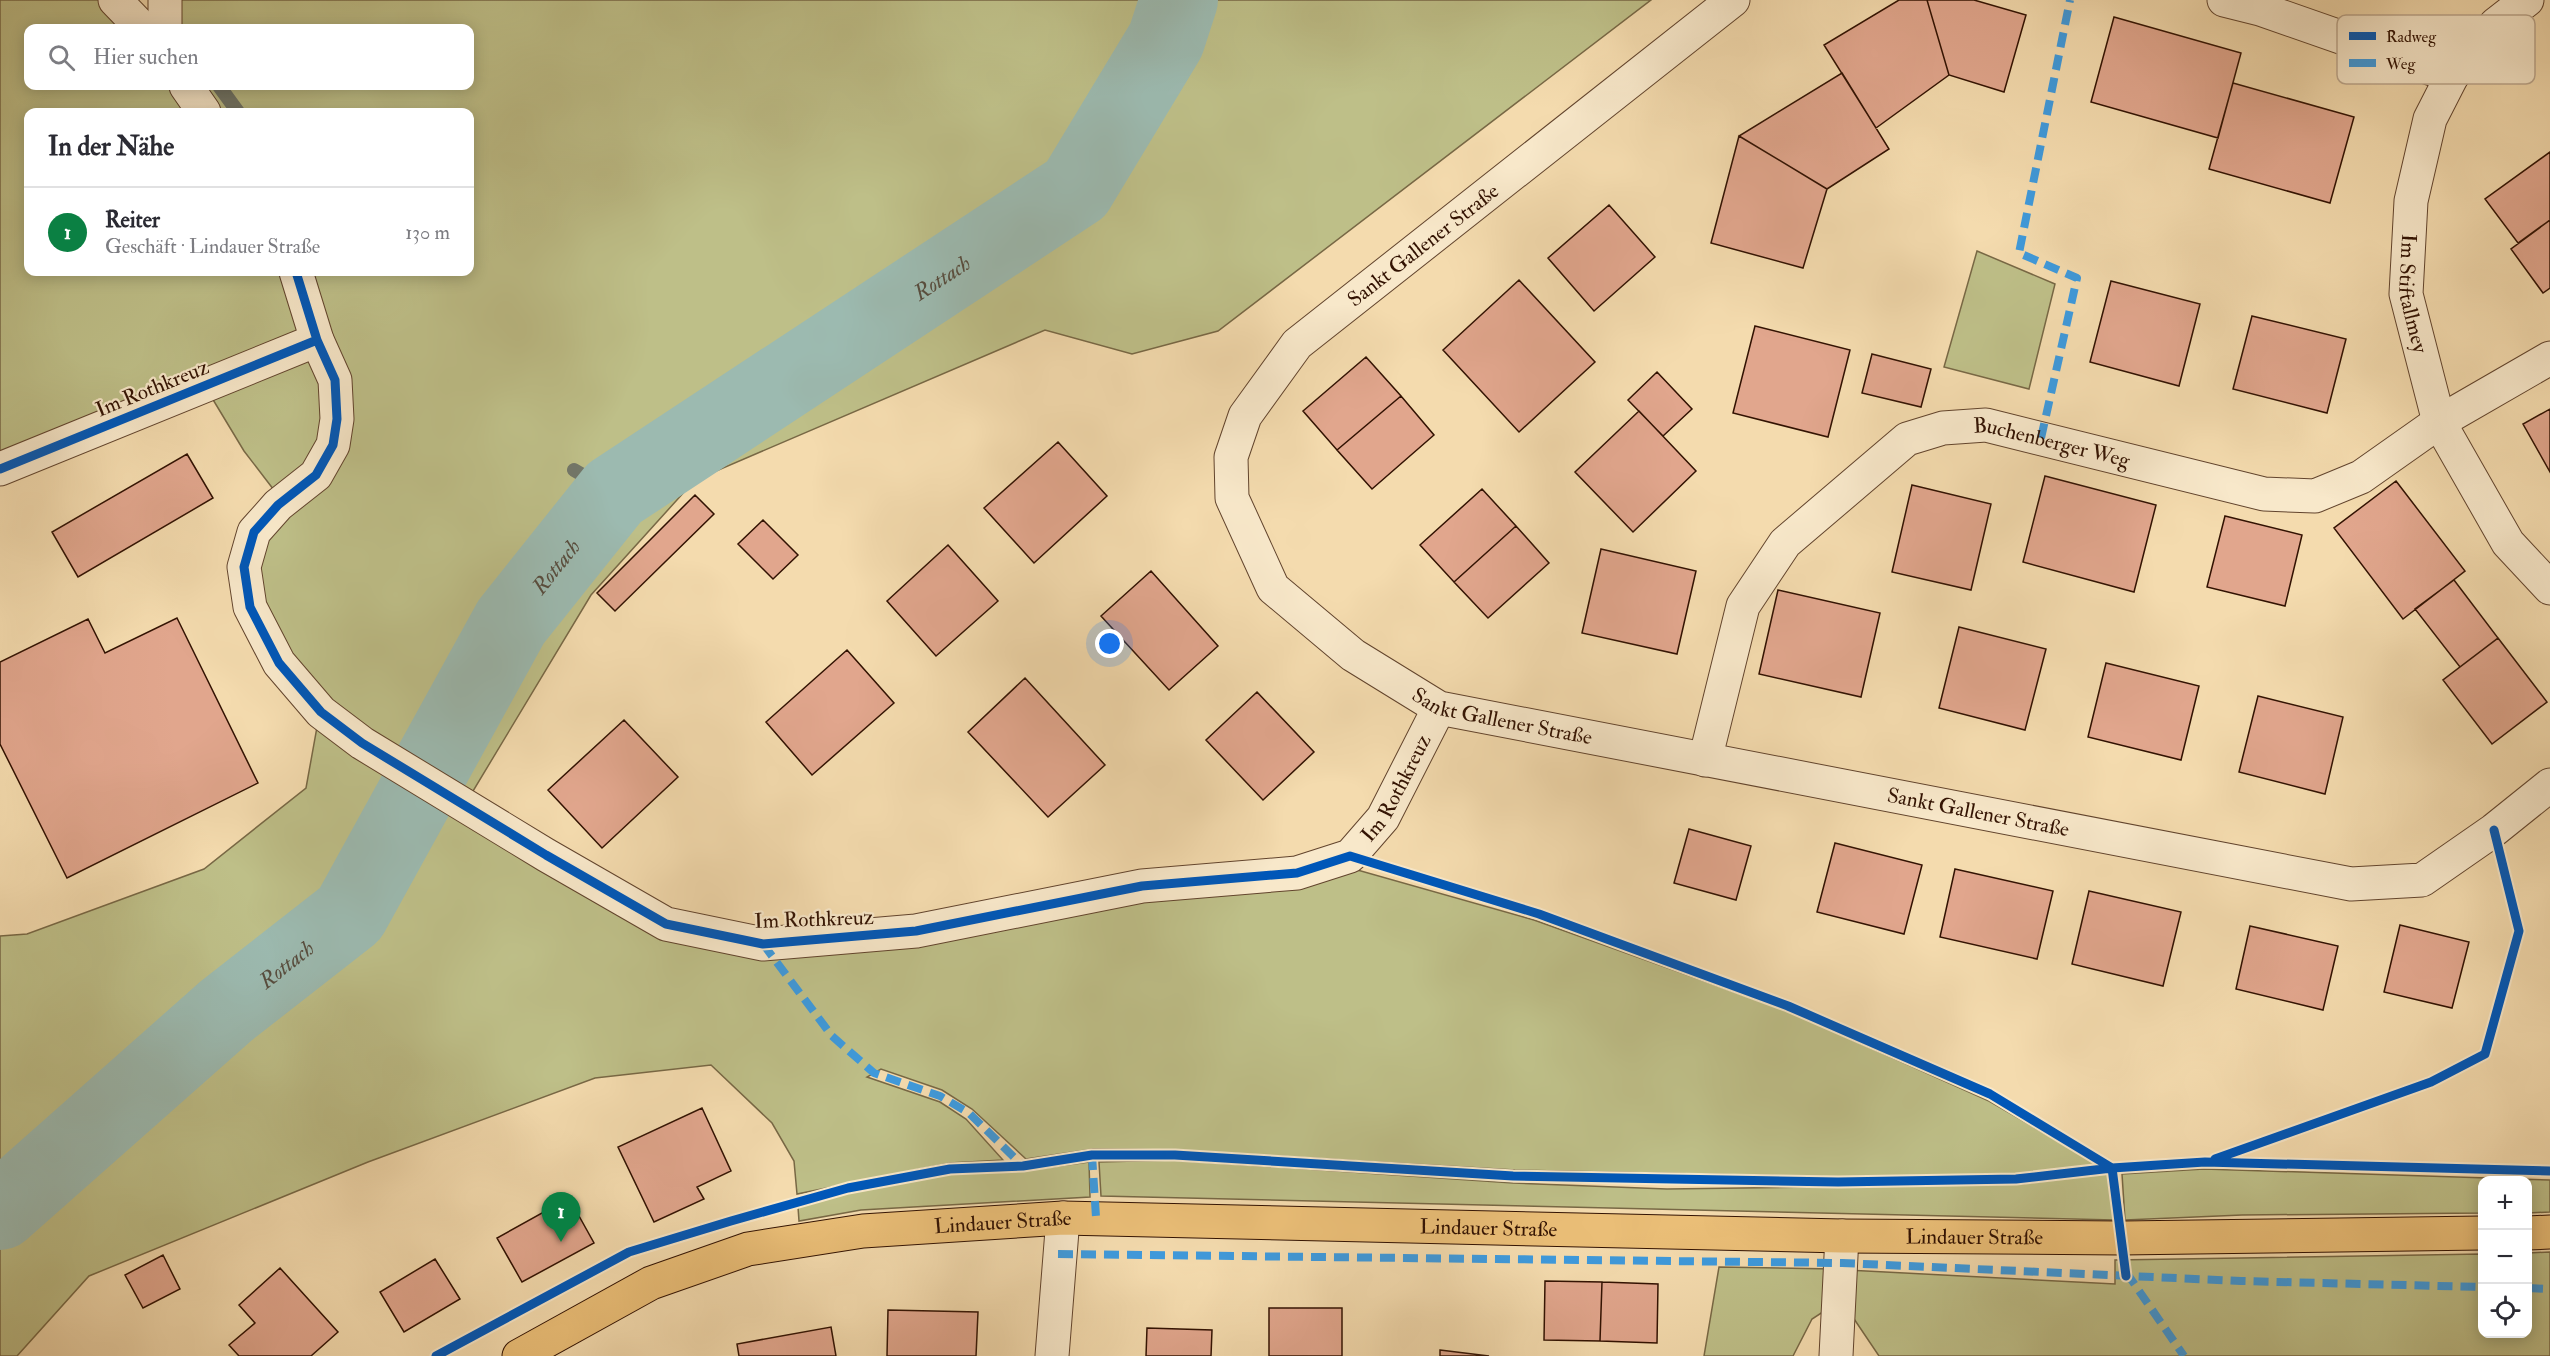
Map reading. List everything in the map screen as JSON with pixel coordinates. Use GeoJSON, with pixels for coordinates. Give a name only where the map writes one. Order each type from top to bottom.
{"type":"FeatureCollection","features":[{"type":"Feature","properties":{"kind":"main road","name":"Lindauer Straße"},"geometry":{"type":"LineString","coordinates":[[519,1356],[651,1283],[748,1249],[863,1231],[1063,1218],[1842,1236],[2133,1238],[2478,1233]]}},
{"type":"Feature","properties":{"kind":"main road"},"geometry":{"type":"LineString","coordinates":[[2532,1233],[2550,1232]]}},
{"type":"Feature","properties":{"kind":"street"},"geometry":{"type":"LineString","coordinates":[[115,0],[138,24]]}},
{"type":"Feature","properties":{"kind":"street"},"geometry":{"type":"LineString","coordinates":[[165,0],[165,24]]}},
{"type":"Feature","properties":{"kind":"street","name":"Sankt Gallener Straße"},"geometry":{"type":"LineString","coordinates":[[1733,0],[1297,345],[1245,416],[1231,457],[1232,498],[1273,588],[1353,655],[1439,708],[2351,884],[2422,880],[2494,830],[2550,785]]}},
{"type":"Feature","properties":{"kind":"street"},"geometry":{"type":"LineString","coordinates":[[2224,0],[2260,9],[2337,35]]}},
{"type":"Feature","properties":{"kind":"street","name":"Im Stiftallmey"},"geometry":{"type":"LineString","coordinates":[[2508,15],[2527,0]]}},
{"type":"Feature","properties":{"kind":"street","name":"Im Stiftallmey"},"geometry":{"type":"LineString","coordinates":[[2448,84],[2430,119],[2411,201],[2406,294],[2439,422],[2508,543],[2550,588]]}},
{"type":"Feature","properties":{"kind":"street"},"geometry":{"type":"LineString","coordinates":[[189,90],[201,108]]}},
{"type":"Feature","properties":{"kind":"street"},"geometry":{"type":"LineString","coordinates":[[297,276],[317,340]]}},
{"type":"Feature","properties":{"kind":"street","name":"Im Rothkreuz"},"geometry":{"type":"LineString","coordinates":[[0,469],[317,340],[335,380],[337,419],[333,445],[316,475],[278,505],[254,532],[244,567],[250,607],[279,663],[321,712],[362,743],[546,855],[666,924],[763,944],[916,932],[1142,886],[1297,873],[1350,856],[1383,818],[1439,708]]}},
{"type":"Feature","properties":{"kind":"street","name":"Buchenberger Weg"},"geometry":{"type":"LineString","coordinates":[[1705,760],[1743,606],[1785,543],[1907,439],[1943,428],[1986,425],[2265,494],[2315,496],[2361,477],[2439,422],[2550,358]]}},
{"type":"Feature","properties":{"kind":"street"},"geometry":{"type":"LineString","coordinates":[[1052,1356],[1058,1254],[1063,1218]]}},
{"type":"Feature","properties":{"kind":"street"},"geometry":{"type":"LineString","coordinates":[[1836,1356],[1842,1236]]}},
{"type":"Feature","properties":{"kind":"green space"},"geometry":{"type":"Polygon","coordinates":[[[0,0],[101,0],[125,24],[24,24],[24,90],[176,90],[188,108],[24,108],[24,276],[286,276],[304,336],[0,461],[0,0]]]}},
{"type":"Feature","properties":{"kind":"green space"},"geometry":{"type":"Polygon","coordinates":[[[178,0],[1651,0],[1218,331],[1132,354],[1045,330],[695,480],[591,595],[461,811],[757,950],[1144,894],[1354,869],[1534,920],[1788,1011],[1989,1101],[2099,1165],[2016,1174],[1838,1177],[1515,1170],[1174,1150],[1093,1149],[1026,1159],[972,1109],[942,1090],[881,1069],[867,1077],[940,1102],[966,1119],[1003,1160],[950,1163],[797,1194],[794,1161],[772,1123],[711,1065],[595,1078],[368,1162],[89,1276],[17,1356],[0,1356],[0,936],[27,934],[204,869],[306,788],[321,705],[259,604],[259,533],[342,448],[308,276],[474,276],[474,108],[217,108],[205,90],[474,90],[474,24],[180,24],[178,0]]]}},
{"type":"Feature","properties":{"kind":"green space"},"geometry":{"type":"Polygon","coordinates":[[[1977,251],[2055,284],[2029,389],[1944,367],[1977,251]]]}},
{"type":"Feature","properties":{"kind":"green space"},"geometry":{"type":"Polygon","coordinates":[[[312,351],[326,382],[325,442],[277,494],[244,451],[209,393],[312,351]]]}},
{"type":"Feature","properties":{"kind":"green space"},"geometry":{"type":"Polygon","coordinates":[[[1174,1160],[1513,1183],[1667,1189],[2020,1184],[2110,1173],[2114,1220],[1101,1196],[1099,1162],[1174,1160]]]}},
{"type":"Feature","properties":{"kind":"green space"},"geometry":{"type":"Polygon","coordinates":[[[1089,1162],[1090,1197],[861,1210],[799,1221],[798,1207],[847,1193],[948,1174],[1021,1171],[1089,1162]]]}},
{"type":"Feature","properties":{"kind":"green space"},"geometry":{"type":"Polygon","coordinates":[[[2204,1169],[2478,1178],[2478,1213],[2242,1215],[2125,1220],[2122,1174],[2204,1169]]]}},
{"type":"Feature","properties":{"kind":"green space"},"geometry":{"type":"Polygon","coordinates":[[[2532,1179],[2550,1180],[2550,1212],[2532,1213],[2532,1179]]]}},
{"type":"Feature","properties":{"kind":"green space"},"geometry":{"type":"Polygon","coordinates":[[[2550,1252],[2550,1356],[1879,1356],[1846,1307],[1847,1270],[2115,1284],[2115,1260],[2478,1254],[2478,1338],[2532,1338],[2532,1253],[2550,1252]]]}},
{"type":"Feature","properties":{"kind":"green space"},"geometry":{"type":"Polygon","coordinates":[[[1719,1267],[1833,1269],[1832,1306],[1812,1319],[1793,1356],[1704,1356],[1719,1267]]]}},
{"type":"Feature","properties":{"kind":"building"},"geometry":{"type":"Polygon","coordinates":[[[1899,0],[1927,0],[1949,75],[1876,128],[1824,45],[1899,0]]]}},
{"type":"Feature","properties":{"kind":"building"},"geometry":{"type":"Polygon","coordinates":[[[1927,0],[1974,0],[2026,15],[2004,92],[1949,75],[1927,0]]]}},
{"type":"Feature","properties":{"kind":"building"},"geometry":{"type":"Polygon","coordinates":[[[2114,17],[2241,53],[2218,138],[2091,102],[2114,17]]]}},
{"type":"Feature","properties":{"kind":"building"},"geometry":{"type":"Polygon","coordinates":[[[1842,73],[1889,149],[1827,189],[1739,136],[1842,73]]]}},
{"type":"Feature","properties":{"kind":"building"},"geometry":{"type":"Polygon","coordinates":[[[2233,83],[2354,117],[2330,203],[2209,169],[2233,83]]]}},
{"type":"Feature","properties":{"kind":"building"},"geometry":{"type":"Polygon","coordinates":[[[1739,136],[1827,189],[1803,268],[1711,243],[1739,136]]]}},
{"type":"Feature","properties":{"kind":"building"},"geometry":{"type":"Polygon","coordinates":[[[2550,152],[2550,220],[2518,243],[2485,199],[2550,152]]]}},
{"type":"Feature","properties":{"kind":"building"},"geometry":{"type":"Polygon","coordinates":[[[1609,205],[1655,257],[1594,311],[1548,258],[1609,205]]]}},
{"type":"Feature","properties":{"kind":"building"},"geometry":{"type":"Polygon","coordinates":[[[2550,220],[2550,288],[2543,293],[2511,249],[2550,220]]]}},
{"type":"Feature","properties":{"kind":"building"},"geometry":{"type":"Polygon","coordinates":[[[1519,280],[1595,362],[1519,432],[1443,350],[1519,280]]]}},
{"type":"Feature","properties":{"kind":"building"},"geometry":{"type":"Polygon","coordinates":[[[2111,281],[2200,304],[2179,386],[2090,362],[2111,281]]]}},
{"type":"Feature","properties":{"kind":"building"},"geometry":{"type":"Polygon","coordinates":[[[2252,316],[2346,339],[2327,413],[2233,389],[2252,316]]]}},
{"type":"Feature","properties":{"kind":"building"},"geometry":{"type":"Polygon","coordinates":[[[1755,326],[1850,350],[1828,437],[1733,413],[1755,326]]]}},
{"type":"Feature","properties":{"kind":"building"},"geometry":{"type":"Polygon","coordinates":[[[1872,354],[1931,369],[1921,407],[1862,393],[1872,354]]]}},
{"type":"Feature","properties":{"kind":"building"},"geometry":{"type":"Polygon","coordinates":[[[1366,357],[1401,396],[1337,450],[1303,411],[1366,357]]]}},
{"type":"Feature","properties":{"kind":"building"},"geometry":{"type":"Polygon","coordinates":[[[1657,372],[1692,409],[1663,436],[1628,400],[1657,372]]]}},
{"type":"Feature","properties":{"kind":"building"},"geometry":{"type":"Polygon","coordinates":[[[1401,396],[1434,435],[1372,489],[1337,450],[1401,396]]]}},
{"type":"Feature","properties":{"kind":"building"},"geometry":{"type":"Polygon","coordinates":[[[2550,409],[2550,472],[2523,424],[2550,409]]]}},
{"type":"Feature","properties":{"kind":"building"},"geometry":{"type":"Polygon","coordinates":[[[1639,411],[1696,471],[1633,532],[1575,472],[1639,411]]]}},
{"type":"Feature","properties":{"kind":"building"},"geometry":{"type":"Polygon","coordinates":[[[1058,442],[1107,496],[1034,563],[984,508],[1058,442]]]}},
{"type":"Feature","properties":{"kind":"building"},"geometry":{"type":"Polygon","coordinates":[[[187,454],[213,498],[78,577],[52,532],[187,454]]]}},
{"type":"Feature","properties":{"kind":"building"},"geometry":{"type":"Polygon","coordinates":[[[2045,476],[2156,505],[2134,592],[2023,562],[2045,476]]]}},
{"type":"Feature","properties":{"kind":"building"},"geometry":{"type":"Polygon","coordinates":[[[2396,481],[2465,571],[2403,619],[2334,528],[2396,481]]]}},
{"type":"Feature","properties":{"kind":"building"},"geometry":{"type":"Polygon","coordinates":[[[1912,485],[1991,504],[1971,590],[1892,572],[1912,485]]]}},
{"type":"Feature","properties":{"kind":"building"},"geometry":{"type":"Polygon","coordinates":[[[1482,489],[1516,526],[1454,582],[1420,545],[1482,489]]]}},
{"type":"Feature","properties":{"kind":"building"},"geometry":{"type":"Polygon","coordinates":[[[695,495],[714,514],[615,611],[597,593],[695,495]]]}},
{"type":"Feature","properties":{"kind":"building"},"geometry":{"type":"Polygon","coordinates":[[[2225,516],[2302,535],[2285,606],[2207,587],[2225,516]]]}},
{"type":"Feature","properties":{"kind":"building"},"geometry":{"type":"Polygon","coordinates":[[[763,520],[798,555],[773,579],[738,544],[763,520]]]}},
{"type":"Feature","properties":{"kind":"building"},"geometry":{"type":"Polygon","coordinates":[[[1516,526],[1549,563],[1488,618],[1454,582],[1516,526]]]}},
{"type":"Feature","properties":{"kind":"building"},"geometry":{"type":"Polygon","coordinates":[[[948,545],[998,601],[936,656],[887,601],[948,545]]]}},
{"type":"Feature","properties":{"kind":"building"},"geometry":{"type":"Polygon","coordinates":[[[1601,549],[1696,571],[1677,654],[1582,633],[1601,549]]]}},
{"type":"Feature","properties":{"kind":"building"},"geometry":{"type":"Polygon","coordinates":[[[1151,571],[1218,646],[1169,690],[1101,616],[1151,571]]]}},
{"type":"Feature","properties":{"kind":"building"},"geometry":{"type":"Polygon","coordinates":[[[2454,580],[2498,638],[2460,667],[2415,609],[2454,580]]]}},
{"type":"Feature","properties":{"kind":"building"},"geometry":{"type":"Polygon","coordinates":[[[1778,590],[1880,613],[1861,697],[1759,674],[1778,590]]]}},
{"type":"Feature","properties":{"kind":"building"},"geometry":{"type":"Polygon","coordinates":[[[177,618],[258,783],[67,878],[0,744],[0,662],[88,619],[105,653],[177,618]]]}},
{"type":"Feature","properties":{"kind":"building"},"geometry":{"type":"Polygon","coordinates":[[[1959,627],[2046,649],[2025,730],[1939,708],[1959,627]]]}},
{"type":"Feature","properties":{"kind":"building"},"geometry":{"type":"Polygon","coordinates":[[[2498,638],[2547,702],[2492,744],[2443,680],[2498,638]]]}},
{"type":"Feature","properties":{"kind":"building"},"geometry":{"type":"Polygon","coordinates":[[[847,650],[894,703],[812,775],[766,722],[847,650]]]}},
{"type":"Feature","properties":{"kind":"building"},"geometry":{"type":"Polygon","coordinates":[[[2106,663],[2199,686],[2181,760],[2088,737],[2106,663]]]}},
{"type":"Feature","properties":{"kind":"building"},"geometry":{"type":"Polygon","coordinates":[[[1025,678],[1105,765],[1048,817],[968,732],[1025,678]]]}},
{"type":"Feature","properties":{"kind":"building"},"geometry":{"type":"Polygon","coordinates":[[[1257,692],[1314,752],[1263,800],[1206,740],[1257,692]]]}},
{"type":"Feature","properties":{"kind":"building"},"geometry":{"type":"Polygon","coordinates":[[[2258,696],[2343,717],[2325,794],[2239,772],[2258,696]]]}},
{"type":"Feature","properties":{"kind":"building"},"geometry":{"type":"Polygon","coordinates":[[[624,720],[678,777],[602,848],[548,790],[624,720]]]}},
{"type":"Feature","properties":{"kind":"building"},"geometry":{"type":"Polygon","coordinates":[[[1689,829],[1751,846],[1736,900],[1674,883],[1689,829]]]}},
{"type":"Feature","properties":{"kind":"building"},"geometry":{"type":"Polygon","coordinates":[[[1835,843],[1922,865],[1904,934],[1817,912],[1835,843]]]}},
{"type":"Feature","properties":{"kind":"building"},"geometry":{"type":"Polygon","coordinates":[[[1955,869],[2053,891],[2037,959],[1940,937],[1955,869]]]}},
{"type":"Feature","properties":{"kind":"building"},"geometry":{"type":"Polygon","coordinates":[[[2089,891],[2181,912],[2163,986],[2072,964],[2089,891]]]}},
{"type":"Feature","properties":{"kind":"building"},"geometry":{"type":"Polygon","coordinates":[[[2400,925],[2469,942],[2452,1008],[2384,992],[2400,925]]]}},
{"type":"Feature","properties":{"kind":"building"},"geometry":{"type":"Polygon","coordinates":[[[2250,926],[2338,946],[2323,1010],[2236,989],[2250,926]]]}},
{"type":"Feature","properties":{"kind":"building"},"geometry":{"type":"Polygon","coordinates":[[[702,1108],[731,1171],[697,1187],[704,1199],[654,1222],[618,1147],[702,1108]]]}},
{"type":"Feature","properties":{"kind":"building"},"geometry":{"type":"Polygon","coordinates":[[[569,1198],[594,1243],[522,1282],[497,1238],[569,1198]]]}},
{"type":"Feature","properties":{"kind":"building"},"geometry":{"type":"Polygon","coordinates":[[[163,1255],[180,1289],[143,1308],[125,1275],[163,1255]]]}},
{"type":"Feature","properties":{"kind":"building"},"geometry":{"type":"Polygon","coordinates":[[[435,1259],[460,1299],[404,1332],[380,1292],[435,1259]]]}},
{"type":"Feature","properties":{"kind":"building"},"geometry":{"type":"Polygon","coordinates":[[[280,1268],[338,1332],[311,1356],[239,1356],[229,1345],[255,1323],[239,1305],[280,1268]]]}},
{"type":"Feature","properties":{"kind":"building"},"geometry":{"type":"Polygon","coordinates":[[[1545,1281],[1602,1282],[1600,1341],[1544,1340],[1545,1281]]]}},
{"type":"Feature","properties":{"kind":"building"},"geometry":{"type":"Polygon","coordinates":[[[1602,1282],[1658,1284],[1657,1343],[1600,1341],[1602,1282]]]}},
{"type":"Feature","properties":{"kind":"building"},"geometry":{"type":"Polygon","coordinates":[[[1269,1308],[1342,1308],[1342,1356],[1269,1356],[1269,1308]]]}},
{"type":"Feature","properties":{"kind":"building"},"geometry":{"type":"Polygon","coordinates":[[[888,1310],[978,1312],[976,1356],[887,1356],[888,1310]]]}},
{"type":"Feature","properties":{"kind":"building"},"geometry":{"type":"Polygon","coordinates":[[[831,1327],[836,1356],[739,1356],[737,1344],[831,1327]]]}},
{"type":"Feature","properties":{"kind":"building"},"geometry":{"type":"Polygon","coordinates":[[[1147,1328],[1212,1330],[1211,1356],[1146,1356],[1147,1328]]]}},
{"type":"Feature","properties":{"kind":"building"},"geometry":{"type":"Polygon","coordinates":[[[1440,1350],[1489,1356],[1440,1356],[1440,1350]]]}},
{"type":"Feature","properties":{"kind":"waterway","name":"Rottach"},"geometry":{"type":"LineString","coordinates":[[0,1211],[226,1011],[350,914],[511,622],[614,493],[1076,189],[1166,40],[1179,0]]}},
{"type":"Feature","properties":{"kind":"waterway"},"geometry":{"type":"LineString","coordinates":[[222,90],[235,108]]}},
{"type":"Feature","properties":{"kind":"waterway"},"geometry":{"type":"LineString","coordinates":[[574,470],[614,493]]}},
{"type":"Feature","properties":{"kind":"marked path"},"geometry":{"type":"LineString","coordinates":[[2041,438],[2077,278],[2019,253],[2070,0]]}},
{"type":"Feature","properties":{"kind":"marked path"},"geometry":{"type":"LineString","coordinates":[[763,944],[832,1036],[874,1073],[940,1096],[969,1113],[1023,1166]]}},
{"type":"Feature","properties":{"kind":"marked path"},"geometry":{"type":"LineString","coordinates":[[1092,1155],[1096,1217]]}},
{"type":"Feature","properties":{"kind":"marked path"},"geometry":{"type":"LineString","coordinates":[[1058,1254],[1842,1263],[2241,1281],[2478,1287]]}},
{"type":"Feature","properties":{"kind":"marked path"},"geometry":{"type":"LineString","coordinates":[[2126,1272],[2184,1356]]}},
{"type":"Feature","properties":{"kind":"marked path"},"geometry":{"type":"LineString","coordinates":[[2532,1288],[2550,1289]]}},
{"type":"Feature","properties":{"kind":"cycle path"},"geometry":{"type":"LineString","coordinates":[[297,276],[317,340],[335,380],[337,419],[333,445],[316,475],[278,505],[254,532],[244,567],[250,607],[279,663],[321,712],[362,743],[546,855],[666,924],[763,944],[916,931],[1142,886],[1297,873],[1350,856],[1539,914],[1788,1006],[1990,1094],[2112,1168]]}},
{"type":"Feature","properties":{"kind":"cycle path"},"geometry":{"type":"LineString","coordinates":[[0,469],[317,340]]}},
{"type":"Feature","properties":{"kind":"cycle path"},"geometry":{"type":"LineString","coordinates":[[2215,1159],[2431,1082],[2485,1054],[2519,931],[2494,830]]}},
{"type":"Feature","properties":{"kind":"cycle path"},"geometry":{"type":"LineString","coordinates":[[436,1356],[629,1252],[848,1188],[950,1169],[1023,1166],[1092,1155],[1175,1155],[1513,1176],[1838,1182],[2016,1179],[2112,1168],[2205,1162],[2550,1171]]}},
{"type":"Feature","properties":{"kind":"cycle path"},"geometry":{"type":"LineString","coordinates":[[2112,1168],[2126,1276]]}},
{"type":"Feature","properties":{"kind":"place","name":"Reiter"},"geometry":{"type":"Point","coordinates":[561,1242]}}]}
